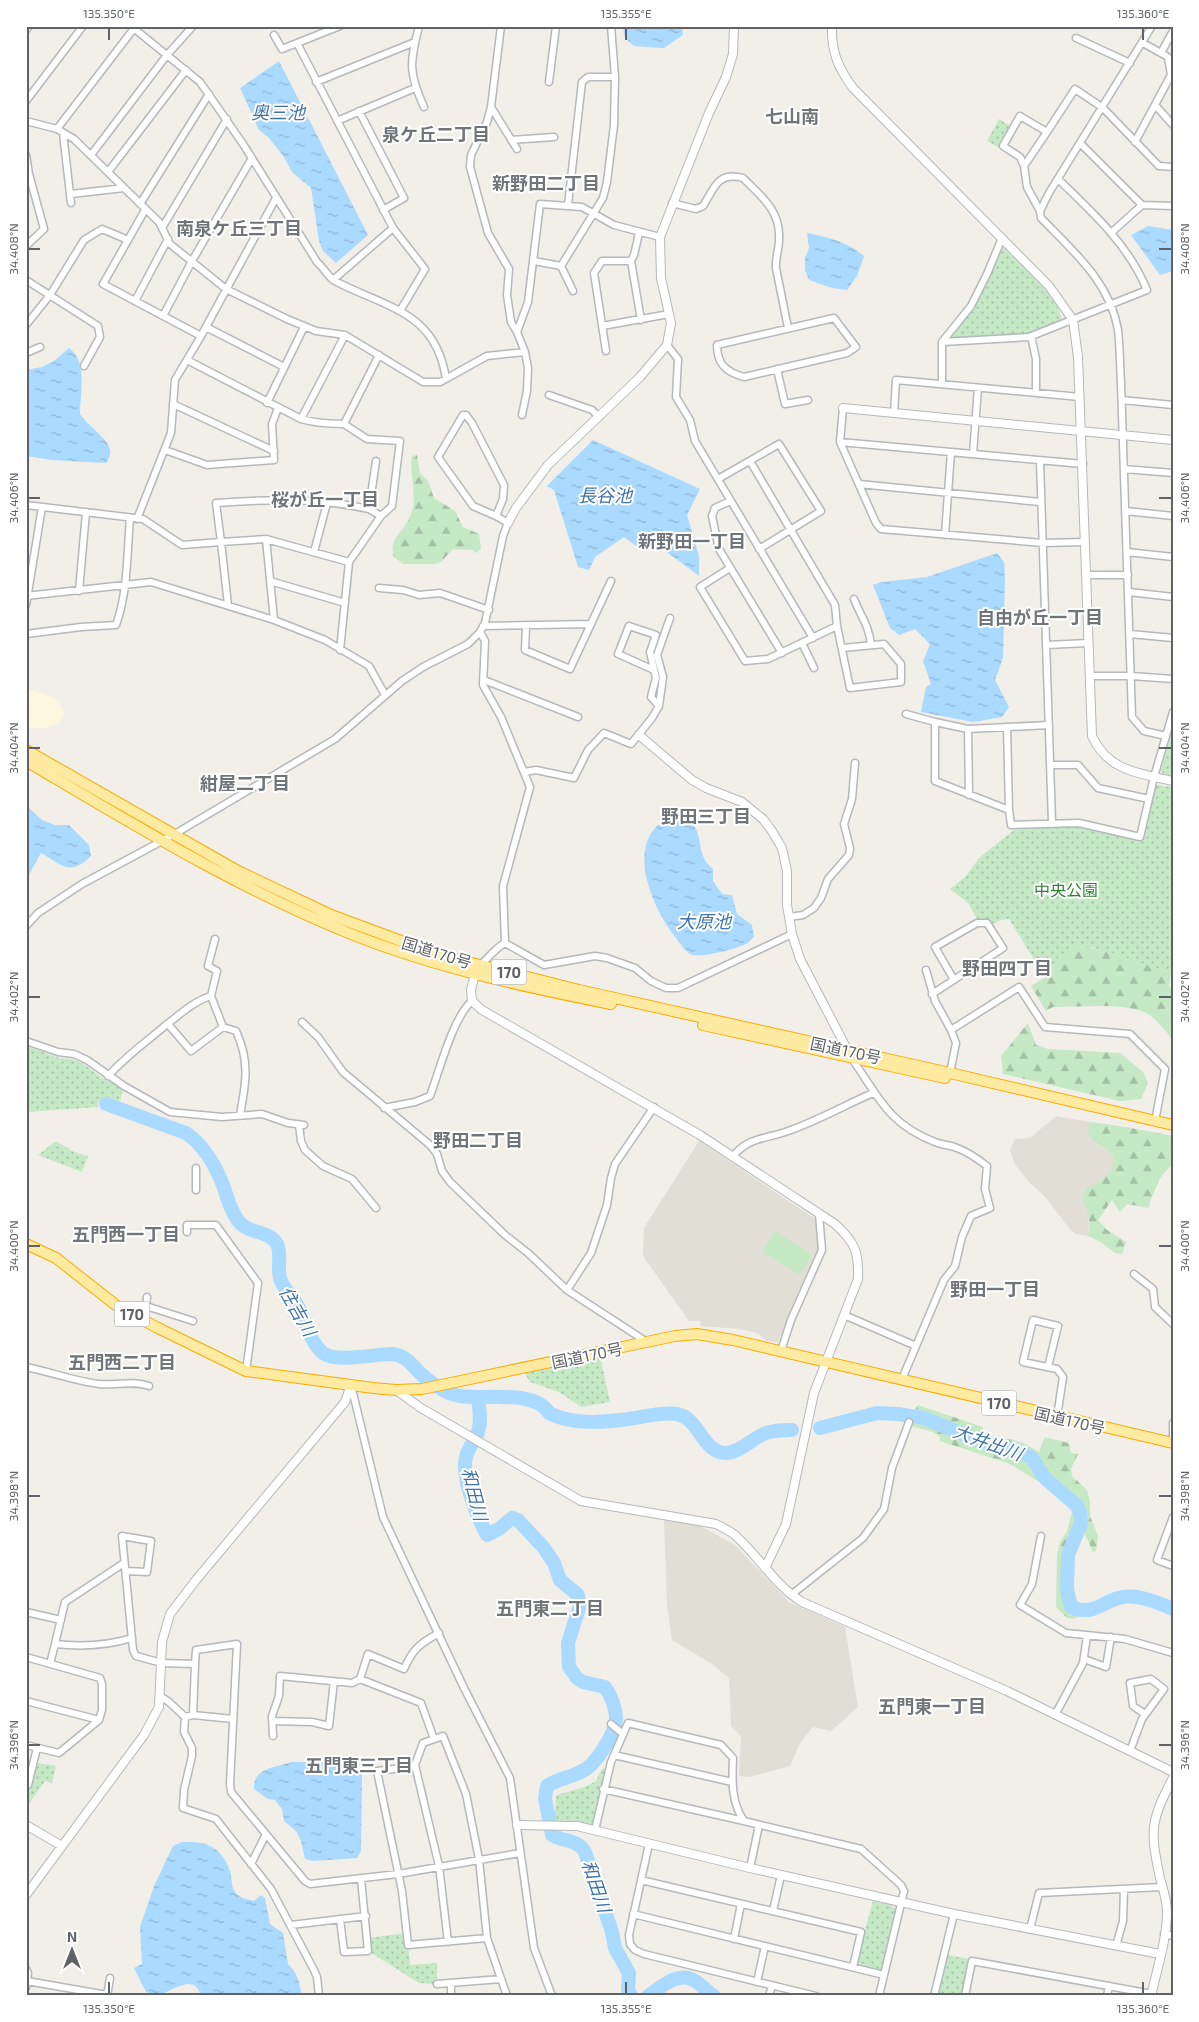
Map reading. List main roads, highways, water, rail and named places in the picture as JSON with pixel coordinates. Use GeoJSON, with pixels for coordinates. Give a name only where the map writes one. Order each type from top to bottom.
{"type":"FeatureCollection","features":[{"type":"Feature","properties":{"kind":"highway","name":"国道170号"},"geometry":{"type":"LineString","coordinates":[[26,750],[238,871],[331,915],[477,970],[588,992],[847,1049],[1173,1125]]}},
{"type":"Feature","properties":{"kind":"highway","name":"国道170号"},"geometry":{"type":"LineString","coordinates":[[26,761],[228,878],[322,922],[375,942],[477,970],[852,1059],[996,1089],[1030,1093]]}},
{"type":"Feature","properties":{"kind":"highway","name":"国道170号"},"geometry":{"type":"LineString","coordinates":[[26,1244],[56,1258],[117,1306],[246,1371],[396,1390],[422,1389],[687,1334],[698,1334],[825,1361],[1057,1417],[1173,1442]]}},
{"type":"Feature","properties":{"kind":"water"},"geometry":{"type":"Polygon","coordinates":[[[624,26],[682,26],[683,35],[664,48],[634,46],[625,38],[624,26]]]}},
{"type":"Feature","properties":{"kind":"water","name":"奥三池"},"geometry":{"type":"Polygon","coordinates":[[[279,61],[368,235],[336,263],[323,251],[319,241],[311,188],[292,172],[284,157],[269,138],[259,130],[240,88],[279,61]]]}},
{"type":"Feature","properties":{"kind":"water"},"geometry":{"type":"Polygon","coordinates":[[[1148,226],[1173,230],[1173,271],[1160,275],[1131,235],[1148,226]]]}},
{"type":"Feature","properties":{"kind":"water"},"geometry":{"type":"Polygon","coordinates":[[[807,233],[830,238],[858,251],[864,256],[857,276],[847,290],[832,288],[809,280],[805,270],[805,258],[809,248],[807,233]]]}},
{"type":"Feature","properties":{"kind":"water"},"geometry":{"type":"Polygon","coordinates":[[[69,348],[79,361],[81,369],[80,414],[108,444],[110,453],[106,463],[52,460],[26,456],[26,370],[42,367],[54,361],[69,348]]]}},
{"type":"Feature","properties":{"kind":"water","name":"長谷池"},"geometry":{"type":"Polygon","coordinates":[[[593,440],[700,489],[687,515],[699,556],[699,576],[663,549],[640,549],[624,537],[595,557],[589,570],[578,567],[554,490],[547,486],[593,440]]]}},
{"type":"Feature","properties":{"kind":"water"},"geometry":{"type":"Polygon","coordinates":[[[997,553],[1004,562],[1005,577],[1003,658],[995,680],[1009,707],[1002,717],[973,722],[921,712],[926,687],[931,684],[923,661],[930,644],[915,629],[899,635],[890,628],[873,585],[882,582],[927,577],[997,553]]]}},
{"type":"Feature","properties":{"kind":"water"},"geometry":{"type":"Polygon","coordinates":[[[26,805],[42,820],[55,825],[69,825],[89,845],[91,856],[77,866],[66,867],[41,853],[26,880],[26,805]]]}},
{"type":"Feature","properties":{"kind":"water","name":"大原池"},"geometry":{"type":"Polygon","coordinates":[[[689,816],[698,834],[704,857],[713,869],[713,881],[722,894],[732,895],[737,914],[752,925],[754,937],[746,944],[726,951],[701,955],[690,954],[667,926],[653,898],[645,867],[645,852],[649,838],[660,823],[689,816]]]}},
{"type":"Feature","properties":{"kind":"water"},"geometry":{"type":"Polygon","coordinates":[[[291,1762],[350,1763],[362,1775],[361,1851],[357,1858],[313,1861],[305,1859],[301,1841],[296,1831],[284,1821],[282,1809],[275,1800],[268,1799],[254,1789],[257,1777],[261,1773],[291,1762]]]}},
{"type":"Feature","properties":{"kind":"water"},"geometry":{"type":"Polygon","coordinates":[[[182,1842],[206,1844],[212,1847],[222,1856],[226,1863],[231,1873],[233,1888],[238,1895],[254,1901],[261,1895],[265,1898],[270,1924],[283,1933],[288,1964],[298,1978],[301,1996],[201,1996],[198,1988],[187,1984],[157,1995],[146,1992],[134,1968],[142,1964],[140,1927],[154,1886],[173,1846],[182,1842]]]}},
{"type":"Feature","properties":{"kind":"waterway","name":"住吉川"},"geometry":{"type":"LineString","coordinates":[[106,1104],[186,1133],[199,1144],[218,1173],[237,1219],[246,1228],[269,1236],[277,1244],[281,1281],[299,1309],[314,1343],[323,1353],[329,1356],[346,1358],[384,1354],[401,1356],[429,1381],[449,1393],[470,1397],[521,1398],[533,1401],[549,1413],[569,1420],[603,1422],[661,1414],[677,1414],[691,1422],[711,1447],[725,1453],[736,1451],[766,1433],[792,1430]]}},
{"type":"Feature","properties":{"kind":"waterway","name":"和田川"},"geometry":{"type":"LineString","coordinates":[[478,1397],[480,1423],[477,1435],[467,1454],[465,1466],[468,1486],[479,1518],[487,1535],[499,1529],[512,1518],[518,1520],[544,1548],[554,1563],[560,1580],[578,1595],[580,1605],[568,1643],[569,1667],[577,1678],[583,1682],[605,1687],[612,1699],[616,1720],[615,1726],[600,1754],[586,1769],[547,1786],[545,1798],[552,1835],[578,1845],[585,1852],[612,1932],[615,1948],[629,1973],[628,1990],[631,1996]]}},
{"type":"Feature","properties":{"kind":"waterway","name":"大井出川"},"geometry":{"type":"LineString","coordinates":[[820,1428],[877,1413],[898,1414],[924,1418],[975,1439],[1023,1453],[1032,1458],[1045,1478],[1077,1506],[1080,1513],[1081,1523],[1068,1555],[1067,1589],[1071,1607],[1079,1610],[1093,1609],[1116,1599],[1129,1596],[1148,1600],[1173,1609]]}},
{"type":"Feature","properties":{"kind":"waterway","name":"和田川"},"geometry":{"type":"LineString","coordinates":[[648,1996],[664,1984],[683,1977],[695,1981],[714,1996]]}},
{"type":"Feature","properties":{"kind":"district","name":"七山南"},"geometry":{"type":"Point","coordinates":[792,116]}},
{"type":"Feature","properties":{"kind":"district","name":"泉ケ丘二丁目"},"geometry":{"type":"Point","coordinates":[436,134]}},
{"type":"Feature","properties":{"kind":"district","name":"新野田二丁目"},"geometry":{"type":"Point","coordinates":[546,183]}},
{"type":"Feature","properties":{"kind":"district","name":"南泉ケ丘三丁目"},"geometry":{"type":"Point","coordinates":[239,228]}},
{"type":"Feature","properties":{"kind":"district","name":"桜が丘一丁目"},"geometry":{"type":"Point","coordinates":[325,499]}},
{"type":"Feature","properties":{"kind":"district","name":"新野田一丁目"},"geometry":{"type":"Point","coordinates":[692,541]}},
{"type":"Feature","properties":{"kind":"district","name":"自由が丘一丁目"},"geometry":{"type":"Point","coordinates":[1040,617]}},
{"type":"Feature","properties":{"kind":"district","name":"紺屋二丁目"},"geometry":{"type":"Point","coordinates":[245,783]}},
{"type":"Feature","properties":{"kind":"district","name":"野田三丁目"},"geometry":{"type":"Point","coordinates":[706,816]}},
{"type":"Feature","properties":{"kind":"district","name":"野田四丁目"},"geometry":{"type":"Point","coordinates":[1007,968]}},
{"type":"Feature","properties":{"kind":"district","name":"野田二丁目"},"geometry":{"type":"Point","coordinates":[478,1140]}},
{"type":"Feature","properties":{"kind":"district","name":"五門西一丁目"},"geometry":{"type":"Point","coordinates":[126,1234]}},
{"type":"Feature","properties":{"kind":"district","name":"野田一丁目"},"geometry":{"type":"Point","coordinates":[995,1289]}},
{"type":"Feature","properties":{"kind":"district","name":"五門西二丁目"},"geometry":{"type":"Point","coordinates":[122,1362]}},
{"type":"Feature","properties":{"kind":"district","name":"五門東二丁目"},"geometry":{"type":"Point","coordinates":[550,1608]}},
{"type":"Feature","properties":{"kind":"district","name":"五門東一丁目"},"geometry":{"type":"Point","coordinates":[932,1706]}},
{"type":"Feature","properties":{"kind":"district","name":"五門東三丁目"},"geometry":{"type":"Point","coordinates":[359,1765]}},
{"type":"Feature","properties":{"kind":"park label","name":"中央公園"},"geometry":{"type":"Point","coordinates":[1066,889]}}]}
